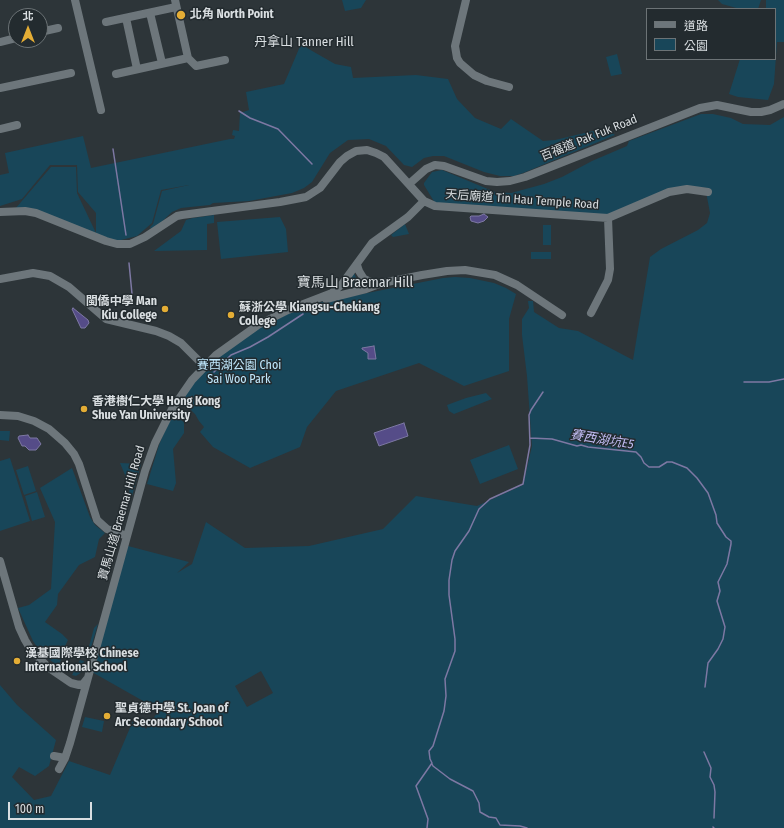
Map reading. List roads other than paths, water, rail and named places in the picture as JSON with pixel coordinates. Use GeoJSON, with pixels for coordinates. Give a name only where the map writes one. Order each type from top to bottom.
{"type":"FeatureCollection","features":[{"type":"Feature","properties":{"kind":"street"},"geometry":{"type":"LineString","coordinates":[[75,0],[101,110]]}},
{"type":"Feature","properties":{"kind":"street"},"geometry":{"type":"LineString","coordinates":[[466,0],[455,46],[457,58],[460,64],[474,75],[483,80],[509,87]]}},
{"type":"Feature","properties":{"kind":"street"},"geometry":{"type":"LineString","coordinates":[[106,22],[150,13],[175,4],[188,58],[196,66],[225,60]]}},
{"type":"Feature","properties":{"kind":"street"},"geometry":{"type":"LineString","coordinates":[[150,13],[162,63]]}},
{"type":"Feature","properties":{"kind":"street"},"geometry":{"type":"LineString","coordinates":[[126,18],[137,69]]}},
{"type":"Feature","properties":{"kind":"street"},"geometry":{"type":"LineString","coordinates":[[48,30],[58,28]]}},
{"type":"Feature","properties":{"kind":"street"},"geometry":{"type":"LineString","coordinates":[[116,74],[188,58]]}},
{"type":"Feature","properties":{"kind":"street"},"geometry":{"type":"LineString","coordinates":[[0,88],[70,73]]}},
{"type":"Feature","properties":{"kind":"street","name":"百福道 Pak Fuk Road"},"geometry":{"type":"LineString","coordinates":[[409,184],[420,173],[428,168],[438,165],[448,167],[486,181],[504,182],[525,177],[695,109],[709,106],[721,106],[756,112],[765,111],[784,104]]}},
{"type":"Feature","properties":{"kind":"street"},"geometry":{"type":"LineString","coordinates":[[0,128],[14,125]]}},
{"type":"Feature","properties":{"kind":"street"},"geometry":{"type":"LineString","coordinates":[[0,212],[25,211],[36,213],[102,239],[117,244],[126,244],[141,240],[182,215],[280,202],[306,197],[320,188],[343,159],[356,152],[371,151],[387,160],[424,201]]}},
{"type":"Feature","properties":{"kind":"street","name":"天后廟道 Tin Hau Temple Road"},"geometry":{"type":"LineString","coordinates":[[424,201],[435,206],[608,218],[669,192],[687,189],[708,192]]}},
{"type":"Feature","properties":{"kind":"street","name":"寶馬山道 Braemar Hill Road"},"geometry":{"type":"LineString","coordinates":[[58,769],[65,758],[145,471],[155,443],[172,409],[192,380],[204,366],[220,352],[255,326],[288,310],[328,295],[342,284],[372,243],[408,217],[424,201]]}},
{"type":"Feature","properties":{"kind":"street"},"geometry":{"type":"LineString","coordinates":[[591,313],[608,280],[610,269],[608,218]]}},
{"type":"Feature","properties":{"kind":"street","name":"寶馬山道 Braemar Hill Road"},"geometry":{"type":"LineString","coordinates":[[357,265],[358,271],[364,279],[373,283],[382,283]]}},
{"type":"Feature","properties":{"kind":"street","name":"寶馬山道 Braemar Hill Road"},"geometry":{"type":"LineString","coordinates":[[306,304],[382,283],[446,270],[465,270],[495,275],[517,285],[562,315]]}},
{"type":"Feature","properties":{"kind":"street"},"geometry":{"type":"LineString","coordinates":[[0,279],[33,273],[50,276],[69,287],[106,319],[156,331],[169,336],[181,344],[204,366]]}},
{"type":"Feature","properties":{"kind":"street"},"geometry":{"type":"LineString","coordinates":[[342,284],[348,290],[353,292]]}},
{"type":"Feature","properties":{"kind":"street"},"geometry":{"type":"LineString","coordinates":[[0,415],[18,416],[34,421],[49,430],[65,443],[80,464],[97,520],[107,530],[127,536]]}},
{"type":"Feature","properties":{"kind":"street"},"geometry":{"type":"LineString","coordinates":[[0,562],[16,619],[31,650],[49,668],[70,682],[78,690],[81,701]]}},
{"type":"Feature","properties":{"kind":"street"},"geometry":{"type":"LineString","coordinates":[[70,682],[79,685],[83,684],[88,677]]}},
{"type":"Feature","properties":{"kind":"street"},"geometry":{"type":"LineString","coordinates":[[54,756],[65,758]]}},
{"type":"Feature","properties":{"kind":"waterway"},"geometry":{"type":"LineString","coordinates":[[239,111],[250,118],[278,129],[312,164]]}},
{"type":"Feature","properties":{"kind":"waterway"},"geometry":{"type":"LineString","coordinates":[[113,149],[126,235]]}},
{"type":"Feature","properties":{"kind":"waterway"},"geometry":{"type":"LineString","coordinates":[[129,263],[132,294]]}},
{"type":"Feature","properties":{"kind":"waterway"},"geometry":{"type":"LineString","coordinates":[[214,372],[231,355],[268,337],[303,314]]}},
{"type":"Feature","properties":{"kind":"waterway"},"geometry":{"type":"LineString","coordinates":[[744,382],[769,382],[784,379]]}},
{"type":"Feature","properties":{"kind":"waterway"},"geometry":{"type":"LineString","coordinates":[[427,828],[428,819],[416,786],[432,763],[429,751],[433,746],[444,711],[446,696],[445,679],[455,651],[455,639],[449,595],[449,580],[452,560],[455,551],[469,531],[479,509],[490,499],[523,484],[530,445],[529,415],[543,392]]}},
{"type":"Feature","properties":{"kind":"waterway","name":"賽西湖坑E5"},"geometry":{"type":"LineString","coordinates":[[530,438],[552,439],[577,446],[581,445],[636,452],[649,467],[659,467],[667,462],[672,462],[687,468],[697,478],[708,493],[716,515],[717,523],[726,537],[731,541],[731,544],[727,564],[718,582],[720,591],[717,601],[725,627],[723,639],[708,663],[705,687]]}},
{"type":"Feature","properties":{"kind":"waterway"},"geometry":{"type":"LineString","coordinates":[[704,752],[711,768],[710,777],[714,785],[714,818]]}},
{"type":"Feature","properties":{"kind":"waterway"},"geometry":{"type":"LineString","coordinates":[[432,764],[450,779],[473,791],[479,803],[480,812],[489,817],[496,818],[500,825],[520,826],[527,828]]}},
{"type":"Feature","properties":{"kind":"place","name":"北角 North Point"},"geometry":{"type":"Point","coordinates":[181,15]}},
{"type":"Feature","properties":{"kind":"place","name":"閩僑中學 Man Kiu College"},"geometry":{"type":"Point","coordinates":[165,309]}},
{"type":"Feature","properties":{"kind":"place","name":"蘇浙公學 Kiangsu-Chekiang College"},"geometry":{"type":"Point","coordinates":[231,315]}},
{"type":"Feature","properties":{"kind":"place","name":"香港樹仁大學 Hong Kong Shue Yan University"},"geometry":{"type":"Point","coordinates":[84,409]}},
{"type":"Feature","properties":{"kind":"place","name":"漢基國際學校 Chinese International School"},"geometry":{"type":"Point","coordinates":[17,661]}},
{"type":"Feature","properties":{"kind":"place","name":"聖貞德中學 St. Joan of Arc Secondary School"},"geometry":{"type":"Point","coordinates":[107,716]}},
{"type":"Feature","properties":{"kind":"district","name":"丹拿山 Tanner Hill"},"geometry":{"type":"Point","coordinates":[304,42]}},
{"type":"Feature","properties":{"kind":"district","name":"寶馬山 Braemar Hill"},"geometry":{"type":"Point","coordinates":[355,283]}},
{"type":"Feature","properties":{"kind":"park label","name":"賽西湖公園 Choi Sai Woo Park"},"geometry":{"type":"Point","coordinates":[239,373]}}]}
